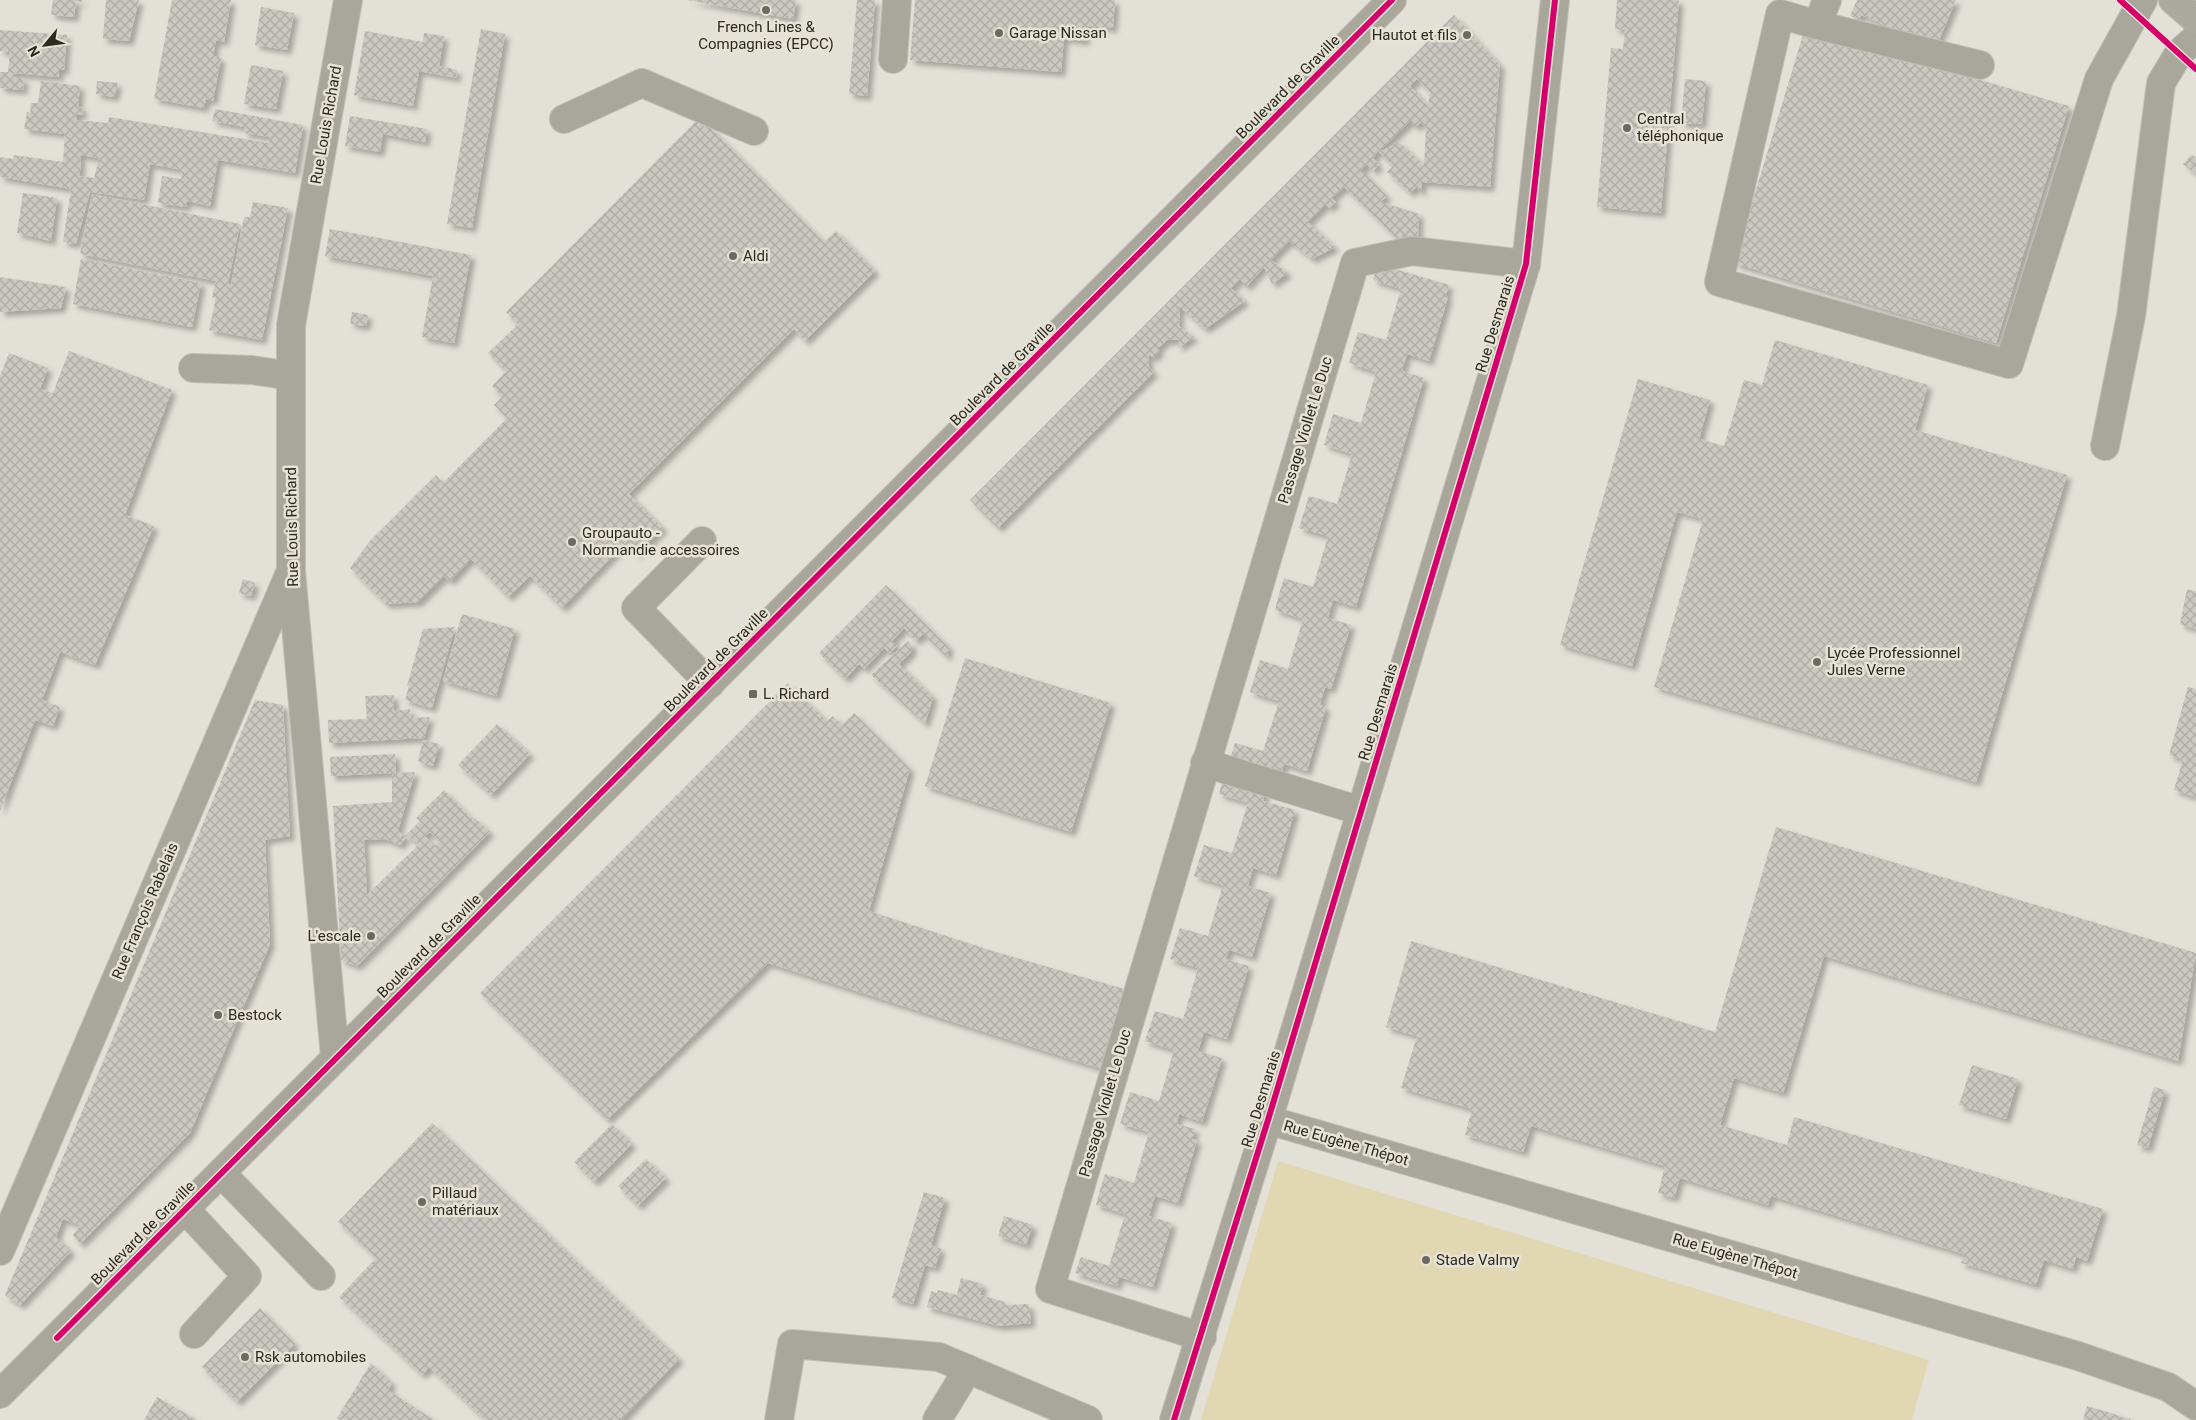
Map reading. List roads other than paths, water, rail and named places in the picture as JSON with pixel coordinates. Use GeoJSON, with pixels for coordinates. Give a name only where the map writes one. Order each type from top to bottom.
{"type":"FeatureCollection","features":[{"type":"Feature","properties":{"kind":"main road"},"geometry":{"type":"LineString","coordinates":[[2173,0],[2196,20]]}},
{"type":"Feature","properties":{"kind":"street","name":"Rue Louis Richard"},"geometry":{"type":"LineString","coordinates":[[335,1057],[291,571],[291,325],[348,0]]}},
{"type":"Feature","properties":{"kind":"street"},"geometry":{"type":"LineString","coordinates":[[893,59],[896,0]]}},
{"type":"Feature","properties":{"kind":"street","name":"Boulevard de Graville"},"geometry":{"type":"LineString","coordinates":[[0,1394],[1392,0]]}},
{"type":"Feature","properties":{"kind":"street","name":"Rue Desmarais"},"geometry":{"type":"LineString","coordinates":[[1174,1420],[1202,1337],[1526,264],[1555,0]]}},
{"type":"Feature","properties":{"kind":"street"},"geometry":{"type":"LineString","coordinates":[[1817,25],[1826,0]]}},
{"type":"Feature","properties":{"kind":"street"},"geometry":{"type":"LineString","coordinates":[[1980,64],[1817,25],[1780,14],[1719,282],[2009,364],[2099,79],[2143,0]]}},
{"type":"Feature","properties":{"kind":"street"},"geometry":{"type":"LineString","coordinates":[[2105,446],[2131,316],[2161,83],[2179,54],[2196,38]]}},
{"type":"Feature","properties":{"kind":"street"},"geometry":{"type":"LineString","coordinates":[[564,119],[642,83],[754,131]]}},
{"type":"Feature","properties":{"kind":"street","name":"Passage Viollet Le Duc"},"geometry":{"type":"LineString","coordinates":[[1202,1337],[1050,1289],[1355,263],[1412,251],[1526,264]]}},
{"type":"Feature","properties":{"kind":"street"},"geometry":{"type":"LineString","coordinates":[[193,368],[252,370],[291,376]]}},
{"type":"Feature","properties":{"kind":"street"},"geometry":{"type":"LineString","coordinates":[[702,541],[636,608],[710,684]]}},
{"type":"Feature","properties":{"kind":"street","name":"Rue François Rabelais"},"geometry":{"type":"LineString","coordinates":[[0,1251],[291,571]]}},
{"type":"Feature","properties":{"kind":"street"},"geometry":{"type":"LineString","coordinates":[[1205,764],[1361,811]]}},
{"type":"Feature","properties":{"kind":"street","name":"Rue Eugène Thépot"},"geometry":{"type":"LineString","coordinates":[[1268,1120],[2078,1356],[2168,1387],[2196,1406]]}},
{"type":"Feature","properties":{"kind":"street"},"geometry":{"type":"LineString","coordinates":[[221,1173],[320,1276]]}},
{"type":"Feature","properties":{"kind":"street"},"geometry":{"type":"LineString","coordinates":[[185,1209],[247,1276],[194,1334]]}},
{"type":"Feature","properties":{"kind":"street"},"geometry":{"type":"LineString","coordinates":[[779,1420],[792,1344],[939,1357],[1088,1420]]}},
{"type":"Feature","properties":{"kind":"street"},"geometry":{"type":"LineString","coordinates":[[937,1420],[968,1369]]}},
{"type":"Feature","properties":{"kind":"place","name":"French Lines & Compagnies (EPCC)"},"geometry":{"type":"Point","coordinates":[766,10]}},
{"type":"Feature","properties":{"kind":"place","name":"Garage Nissan"},"geometry":{"type":"Point","coordinates":[999,33]}},
{"type":"Feature","properties":{"kind":"place","name":"Hautot et fils"},"geometry":{"type":"Point","coordinates":[1467,35]}},
{"type":"Feature","properties":{"kind":"place","name":"Central téléphonique"},"geometry":{"type":"Point","coordinates":[1627,128]}},
{"type":"Feature","properties":{"kind":"place","name":"Aldi"},"geometry":{"type":"Point","coordinates":[733,256]}},
{"type":"Feature","properties":{"kind":"place","name":"Groupauto - Normandie accessoires"},"geometry":{"type":"Point","coordinates":[572,542]}},
{"type":"Feature","properties":{"kind":"place","name":"Lycée Professionnel Jules Verne"},"geometry":{"type":"Point","coordinates":[1817,662]}},
{"type":"Feature","properties":{"kind":"place","name":"L. Richard"},"geometry":{"type":"Point","coordinates":[753,694]}},
{"type":"Feature","properties":{"kind":"place","name":"L'escale"},"geometry":{"type":"Point","coordinates":[371,936]}},
{"type":"Feature","properties":{"kind":"place","name":"Bestock"},"geometry":{"type":"Point","coordinates":[218,1015]}},
{"type":"Feature","properties":{"kind":"place","name":"Pillaud matériaux"},"geometry":{"type":"Point","coordinates":[422,1202]}},
{"type":"Feature","properties":{"kind":"place","name":"Stade Valmy"},"geometry":{"type":"Point","coordinates":[1426,1260]}},
{"type":"Feature","properties":{"kind":"place","name":"Rsk automobiles"},"geometry":{"type":"Point","coordinates":[245,1357]}}]}
